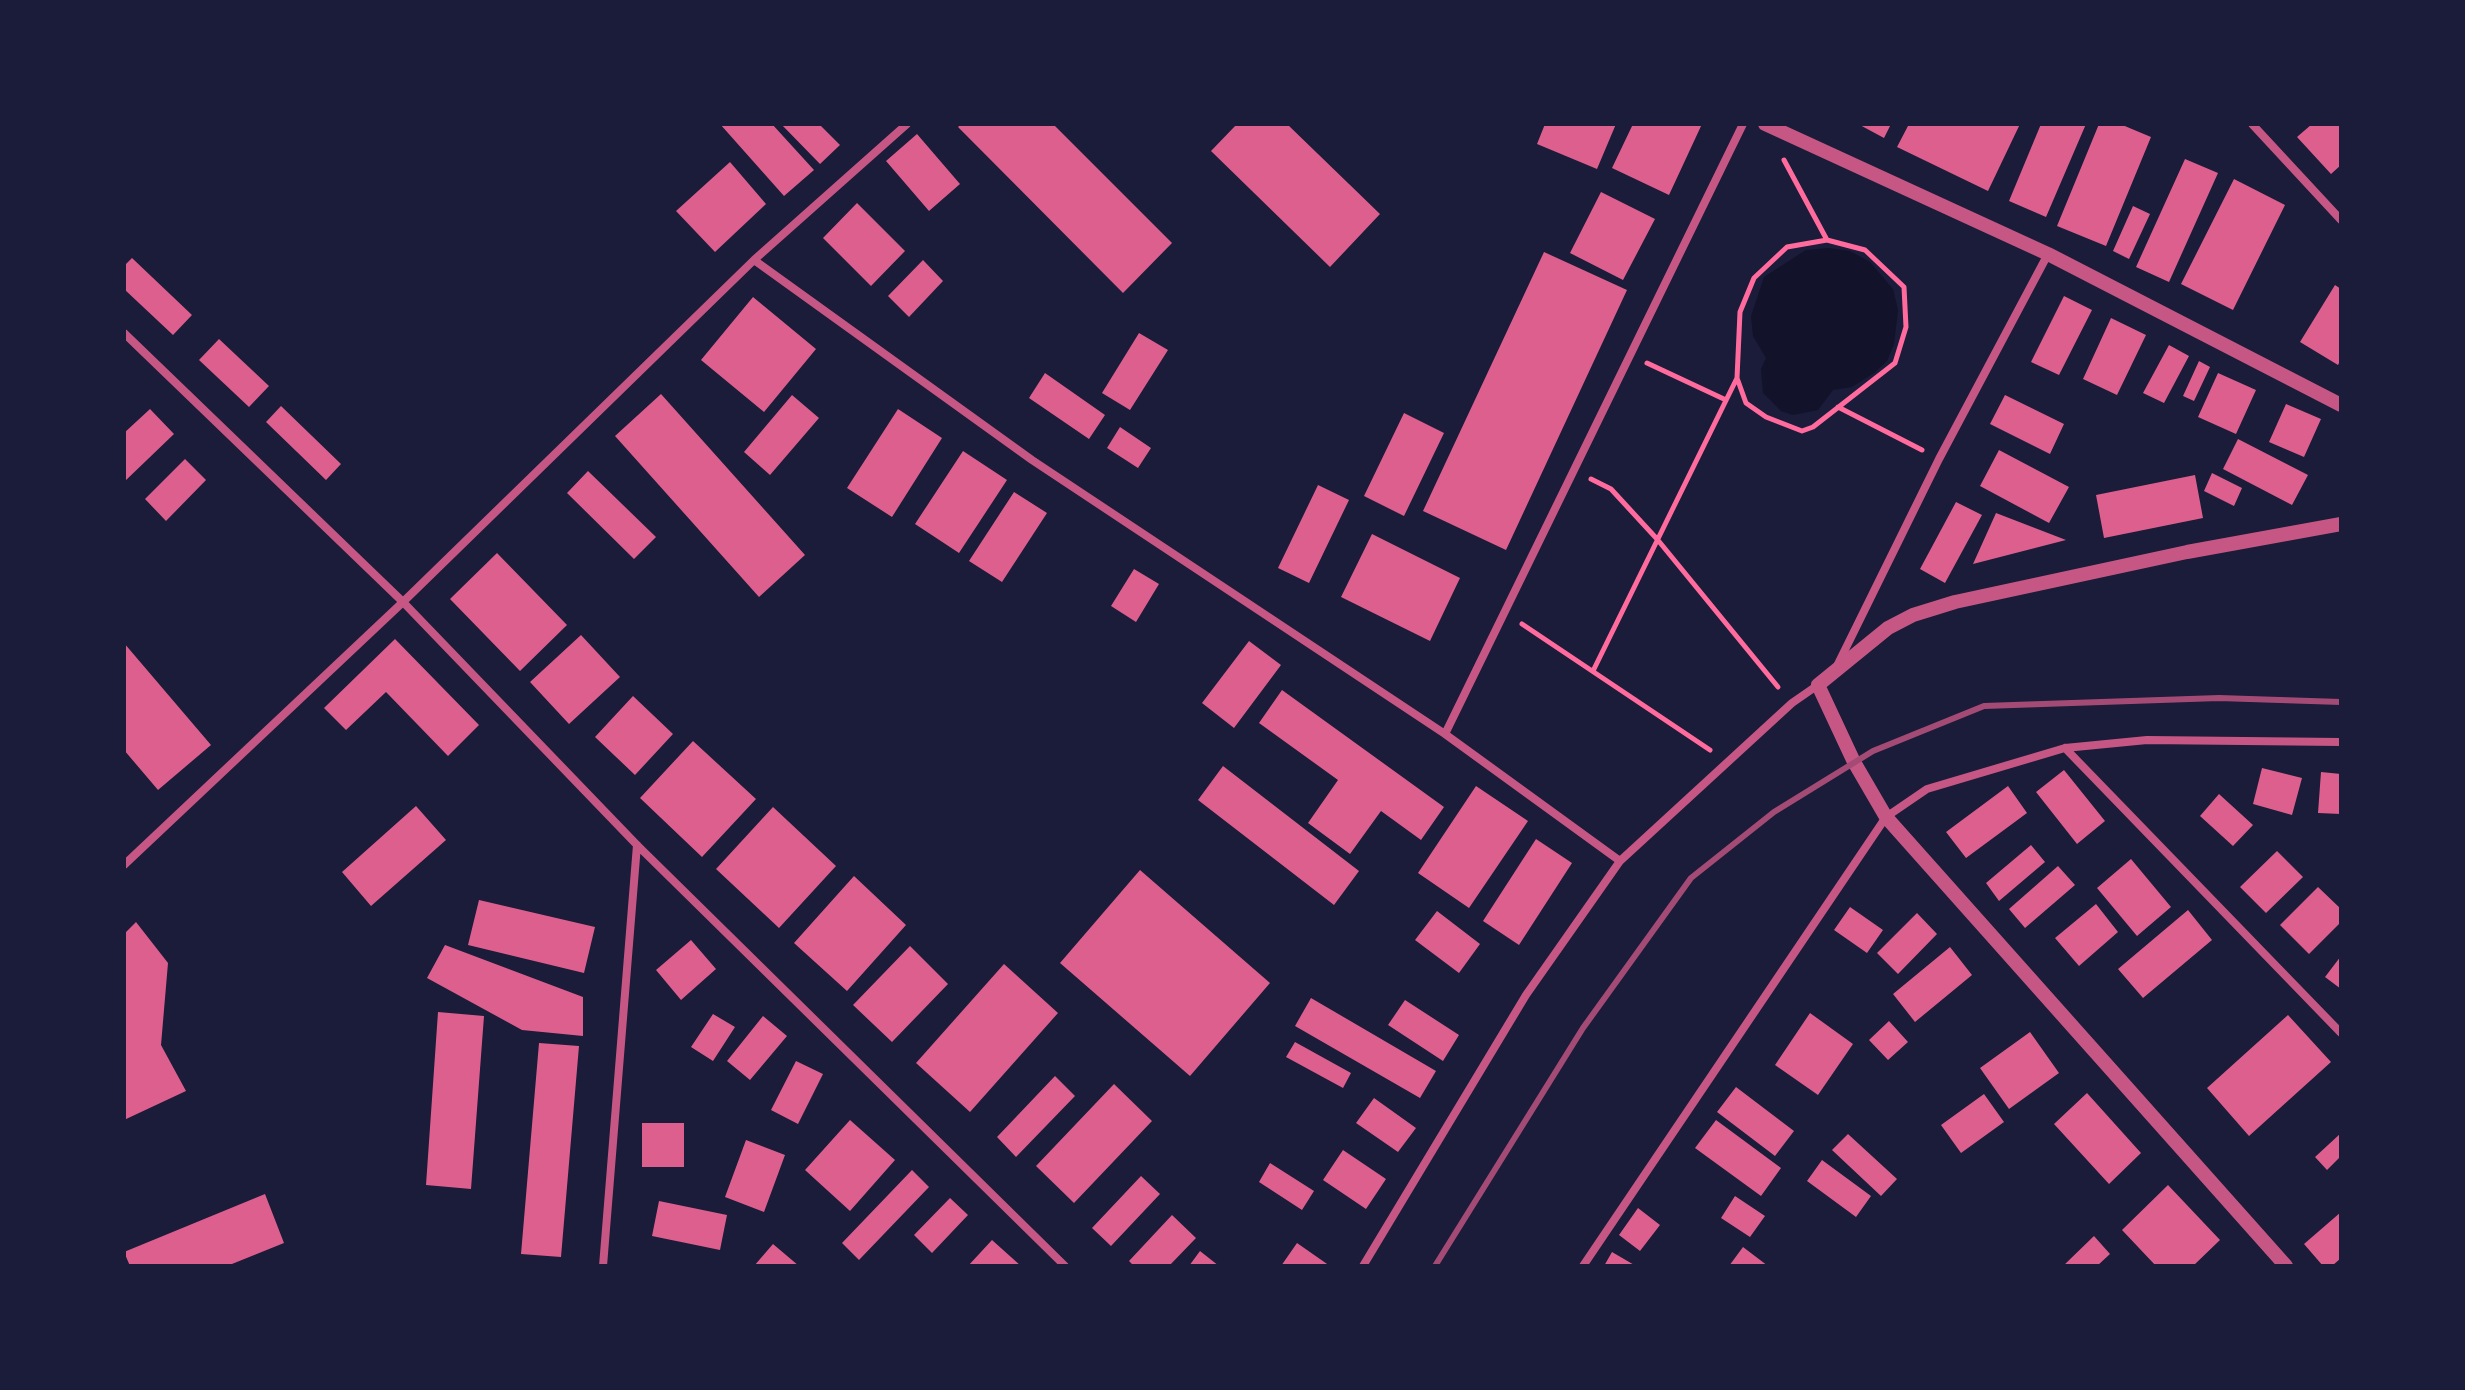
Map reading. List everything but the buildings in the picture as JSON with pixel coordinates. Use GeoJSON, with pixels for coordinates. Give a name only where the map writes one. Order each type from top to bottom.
{"type":"FeatureCollection","features":[{"type":"Feature","properties":{"kind":"street"},"geometry":{"type":"LineString","coordinates":[[124,865],[403,602],[754,260],[907,124]]}},
{"type":"Feature","properties":{"kind":"street"},"geometry":{"type":"LineString","coordinates":[[1445,734],[1743,124]]}},
{"type":"Feature","properties":{"kind":"street"},"geometry":{"type":"LineString","coordinates":[[1765,124],[2048,254],[2341,405]]}},
{"type":"Feature","properties":{"kind":"street"},"geometry":{"type":"LineString","coordinates":[[2252,124],[2341,220]]}},
{"type":"Feature","properties":{"kind":"street"},"geometry":{"type":"LineString","coordinates":[[1836,668],[1939,459],[2048,254]]}},
{"type":"Feature","properties":{"kind":"street"},"geometry":{"type":"LineString","coordinates":[[754,260],[1032,460],[1445,734],[1620,861]]}},
{"type":"Feature","properties":{"kind":"street"},"geometry":{"type":"LineString","coordinates":[[124,333],[403,602],[637,845],[1065,1266]]}},
{"type":"Feature","properties":{"kind":"street"},"geometry":{"type":"LineString","coordinates":[[1363,1266],[1526,995],[1620,861],[1792,703],[1888,628],[1913,615],[1955,602],[2187,552],[2341,524]]}},
{"type":"Feature","properties":{"kind":"street"},"geometry":{"type":"LineString","coordinates":[[1818,685],[1854,762],[1886,817],[2286,1266]]}},
{"type":"Feature","properties":{"kind":"street"},"geometry":{"type":"LineString","coordinates":[[1583,1266],[1886,817],[1927,789],[2065,748],[2147,740],[2341,742]]}},
{"type":"Feature","properties":{"kind":"street"},"geometry":{"type":"LineString","coordinates":[[2065,748],[2341,1033]]}},
{"type":"Feature","properties":{"kind":"street"},"geometry":{"type":"LineString","coordinates":[[603,1266],[637,845]]}},
{"type":"Feature","properties":{"kind":"path"},"geometry":{"type":"LineString","coordinates":[[1778,150],[1827,240]]}},
{"type":"Feature","properties":{"kind":"path"},"geometry":{"type":"LineString","coordinates":[[1827,240],[1865,250],[1904,287],[1906,327],[1895,363],[1813,427],[1802,431],[1766,417],[1746,403],[1737,378],[1740,312],[1754,278],[1787,247],[1827,240]]}},
{"type":"Feature","properties":{"kind":"path"},"geometry":{"type":"LineString","coordinates":[[1630,355],[1726,400]]}},
{"type":"Feature","properties":{"kind":"path"},"geometry":{"type":"LineString","coordinates":[[1593,671],[1737,378]]}},
{"type":"Feature","properties":{"kind":"path"},"geometry":{"type":"LineString","coordinates":[[1838,407],[1939,459]]}},
{"type":"Feature","properties":{"kind":"path"},"geometry":{"type":"LineString","coordinates":[[1574,471],[1611,489],[1657,539],[1792,703]]}},
{"type":"Feature","properties":{"kind":"path"},"geometry":{"type":"LineString","coordinates":[[1505,612],[1727,762]]}},
{"type":"Feature","properties":{"kind":"shaded area"},"geometry":{"type":"Polygon","coordinates":[[[1829,248],[1850,251],[1870,262],[1893,289],[1898,310],[1894,344],[1887,361],[1874,373],[1852,387],[1833,390],[1818,410],[1793,415],[1781,411],[1763,393],[1761,369],[1766,358],[1753,336],[1751,316],[1764,277],[1806,250],[1829,248]]]}},
{"type":"Feature","properties":{"kind":"railway"},"geometry":{"type":"LineString","coordinates":[[1435,1266],[1583,1028],[1691,878],[1774,812],[1873,751],[1984,706],[2219,698],[2341,702]]}}]}
